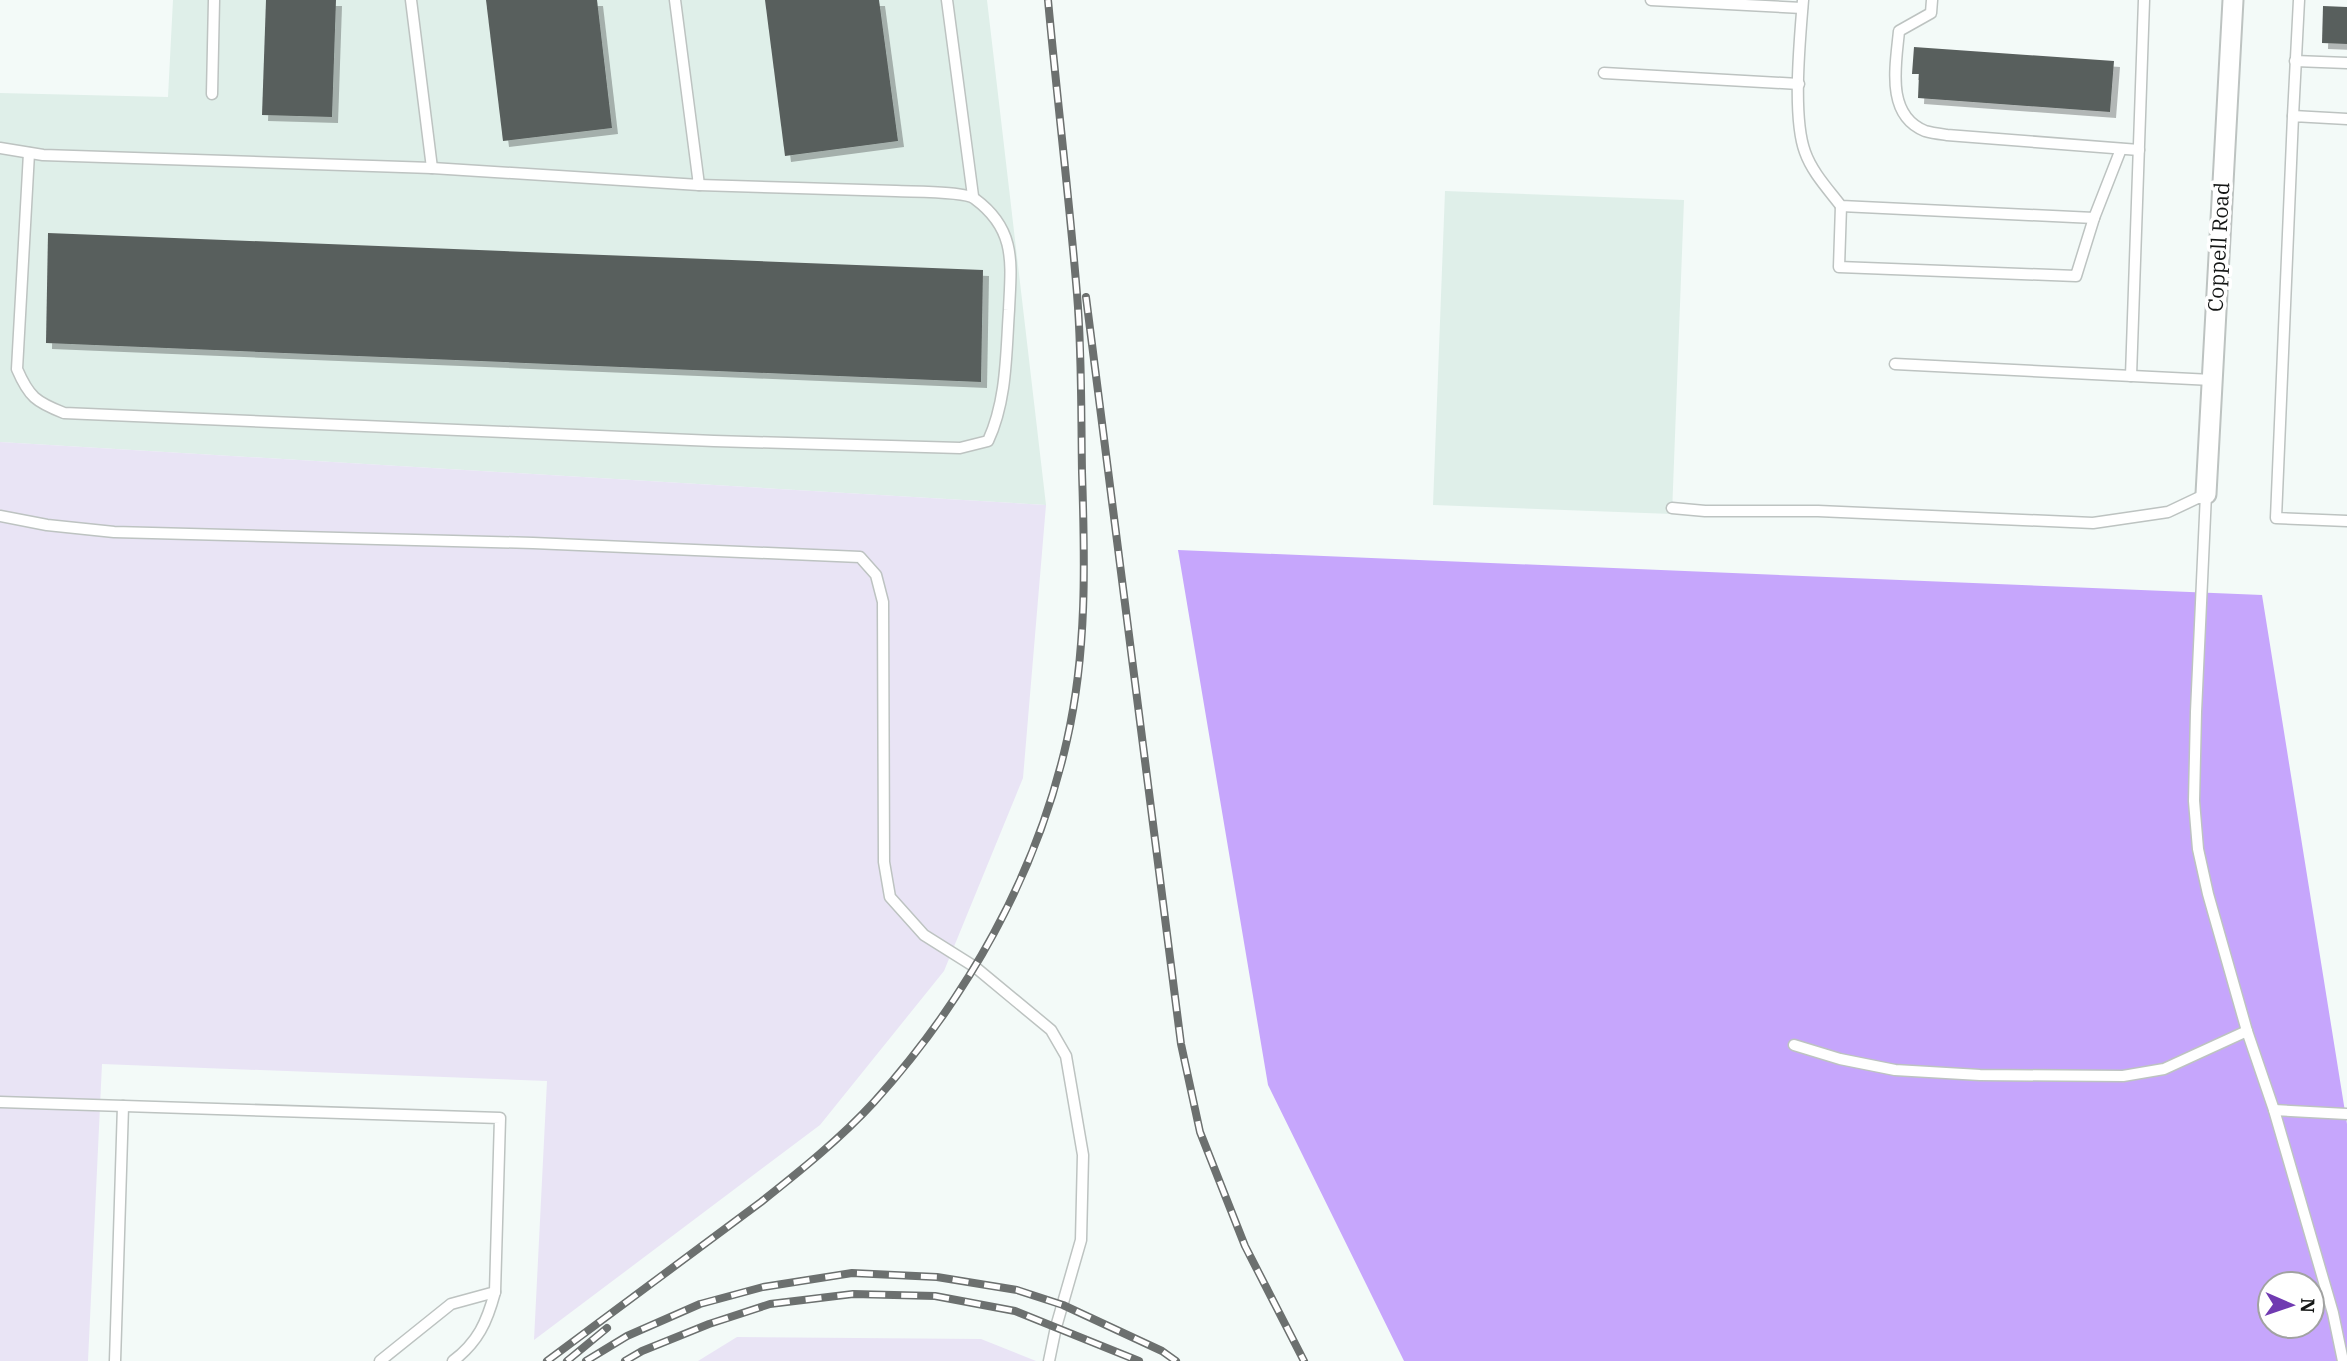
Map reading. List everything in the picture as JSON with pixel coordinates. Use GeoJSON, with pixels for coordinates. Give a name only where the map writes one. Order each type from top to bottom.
{"type":"FeatureCollection","features":[{"type":"Feature","properties":{"kind":"street","name":"Coppell Road"},"geometry":{"type":"LineString","coordinates":[[2206,494],[2232,0]]}},
{"type":"Feature","properties":{"kind":"lane"},"geometry":{"type":"LineString","coordinates":[[212,93],[214,0]]}},
{"type":"Feature","properties":{"kind":"lane"},"geometry":{"type":"LineString","coordinates":[[411,0],[432,168]]}},
{"type":"Feature","properties":{"kind":"lane"},"geometry":{"type":"LineString","coordinates":[[675,0],[699,185]]}},
{"type":"Feature","properties":{"kind":"lane"},"geometry":{"type":"LineString","coordinates":[[29,153],[17,369],[25,388],[37,402],[64,413],[700,440],[960,448],[988,441],[998,421],[1006,363],[1011,263],[1009,243],[995,218],[973,196],[947,0]]}},
{"type":"Feature","properties":{"kind":"lane"},"geometry":{"type":"LineString","coordinates":[[1651,0],[1802,4],[1798,112],[1804,151],[1821,181],[1841,206],[1839,267],[2076,276],[2094,218],[2121,149]]}},
{"type":"Feature","properties":{"kind":"lane"},"geometry":{"type":"LineString","coordinates":[[1932,0],[1931,13],[1899,32],[1894,86],[1909,121],[1925,131],[1947,135],[2139,150]]}},
{"type":"Feature","properties":{"kind":"lane"},"geometry":{"type":"LineString","coordinates":[[2131,376],[2144,0]]}},
{"type":"Feature","properties":{"kind":"lane"},"geometry":{"type":"LineString","coordinates":[[2299,0],[2276,519],[2347,521]]}},
{"type":"Feature","properties":{"kind":"lane"},"geometry":{"type":"LineString","coordinates":[[2295,61],[2347,63]]}},
{"type":"Feature","properties":{"kind":"lane"},"geometry":{"type":"LineString","coordinates":[[1604,73],[1799,84]]}},
{"type":"Feature","properties":{"kind":"lane"},"geometry":{"type":"LineString","coordinates":[[2293,116],[2347,119]]}},
{"type":"Feature","properties":{"kind":"lane"},"geometry":{"type":"LineString","coordinates":[[0,148],[29,153],[432,168],[699,185],[929,192],[973,196]]}},
{"type":"Feature","properties":{"kind":"lane"},"geometry":{"type":"LineString","coordinates":[[1841,206],[2094,218]]}},
{"type":"Feature","properties":{"kind":"lane"},"geometry":{"type":"LineString","coordinates":[[1895,364],[2212,380]]}},
{"type":"Feature","properties":{"kind":"lane"},"geometry":{"type":"LineString","coordinates":[[1672,508],[1705,512],[1818,510],[2093,523],[2168,512],[2206,494],[2194,801],[2198,849],[2247,1031],[2274,1110],[2333,1313],[2343,1361]]}},
{"type":"Feature","properties":{"kind":"lane"},"geometry":{"type":"LineString","coordinates":[[0,516],[114,532],[533,543],[860,557],[876,575],[883,602],[884,862],[890,897],[924,935],[975,967],[1051,1030],[1066,1056],[1083,1155],[1081,1240],[1049,1361]]}},
{"type":"Feature","properties":{"kind":"lane"},"geometry":{"type":"LineString","coordinates":[[1794,1045],[1840,1059],[1895,1070],[1980,1075],[2123,1076],[2164,1069],[2247,1031]]}},
{"type":"Feature","properties":{"kind":"lane"},"geometry":{"type":"LineString","coordinates":[[0,1102],[500,1118],[495,1292],[488,1320],[468,1350],[453,1361]]}},
{"type":"Feature","properties":{"kind":"lane"},"geometry":{"type":"LineString","coordinates":[[115,1361],[123,1106]]}},
{"type":"Feature","properties":{"kind":"lane"},"geometry":{"type":"LineString","coordinates":[[2274,1110],[2347,1114]]}},
{"type":"Feature","properties":{"kind":"lane"},"geometry":{"type":"LineString","coordinates":[[380,1361],[451,1304],[495,1292]]}},
{"type":"Feature","properties":{"kind":"shaded area"},"geometry":{"type":"Polygon","coordinates":[[[173,0],[987,0],[1046,505],[0,442],[0,93],[168,97],[173,0]]]}},
{"type":"Feature","properties":{"kind":"shaded area"},"geometry":{"type":"Polygon","coordinates":[[[1445,191],[1684,200],[1672,514],[1433,505],[1445,191]]]}},
{"type":"Feature","properties":{"kind":"shaded area"},"geometry":{"type":"Polygon","coordinates":[[[0,442],[1046,505],[1023,778],[944,971],[820,1125],[534,1340],[547,1081],[102,1064],[88,1361],[0,1361],[0,442]]]}},
{"type":"Feature","properties":{"kind":"shaded area"},"geometry":{"type":"Polygon","coordinates":[[[1178,550],[2262,595],[2347,1124],[2347,1361],[1404,1361],[1268,1085],[1178,550]]]}},
{"type":"Feature","properties":{"kind":"shaded area"},"geometry":{"type":"Polygon","coordinates":[[[737,1337],[981,1339],[1036,1361],[698,1361],[737,1337]]]}},
{"type":"Feature","properties":{"kind":"building"},"geometry":{"type":"Polygon","coordinates":[[[266,0],[336,0],[332,117],[262,115],[266,0]]]}},
{"type":"Feature","properties":{"kind":"building"},"geometry":{"type":"Polygon","coordinates":[[[486,0],[597,0],[612,128],[503,141],[486,0]]]}},
{"type":"Feature","properties":{"kind":"building"},"geometry":{"type":"Polygon","coordinates":[[[765,0],[879,0],[898,141],[785,156],[765,0]]]}},
{"type":"Feature","properties":{"kind":"building"},"geometry":{"type":"Polygon","coordinates":[[[2323,6],[2347,7],[2347,44],[2322,43],[2323,6]]]}},
{"type":"Feature","properties":{"kind":"building"},"geometry":{"type":"Polygon","coordinates":[[[1914,47],[2114,61],[2110,112],[1918,98],[1919,74],[1912,74],[1914,47]]]}},
{"type":"Feature","properties":{"kind":"building"},"geometry":{"type":"Polygon","coordinates":[[[48,233],[983,270],[981,382],[46,343],[48,233]]]}},
{"type":"Feature","properties":{"kind":"railway"},"geometry":{"type":"LineString","coordinates":[[547,1361],[761,1202],[834,1142],[861,1116],[907,1063],[968,978],[1017,887],[1037,839],[1054,790],[1074,707],[1084,573],[1079,316],[1048,0]]}},
{"type":"Feature","properties":{"kind":"railway"},"geometry":{"type":"LineString","coordinates":[[1086,297],[1181,1044],[1200,1132],[1245,1246],[1304,1361]]}},
{"type":"Feature","properties":{"kind":"railway"},"geometry":{"type":"LineString","coordinates":[[586,1361],[627,1336],[700,1304],[763,1287],[852,1273],[937,1277],[1017,1290],[1063,1305],[1162,1351],[1176,1361]]}},
{"type":"Feature","properties":{"kind":"railway"},"geometry":{"type":"LineString","coordinates":[[625,1361],[642,1351],[709,1324],[770,1304],[853,1294],[935,1296],[1015,1311],[1139,1361]]}},
{"type":"Feature","properties":{"kind":"railway"},"geometry":{"type":"LineString","coordinates":[[567,1361],[607,1328]]}}]}
